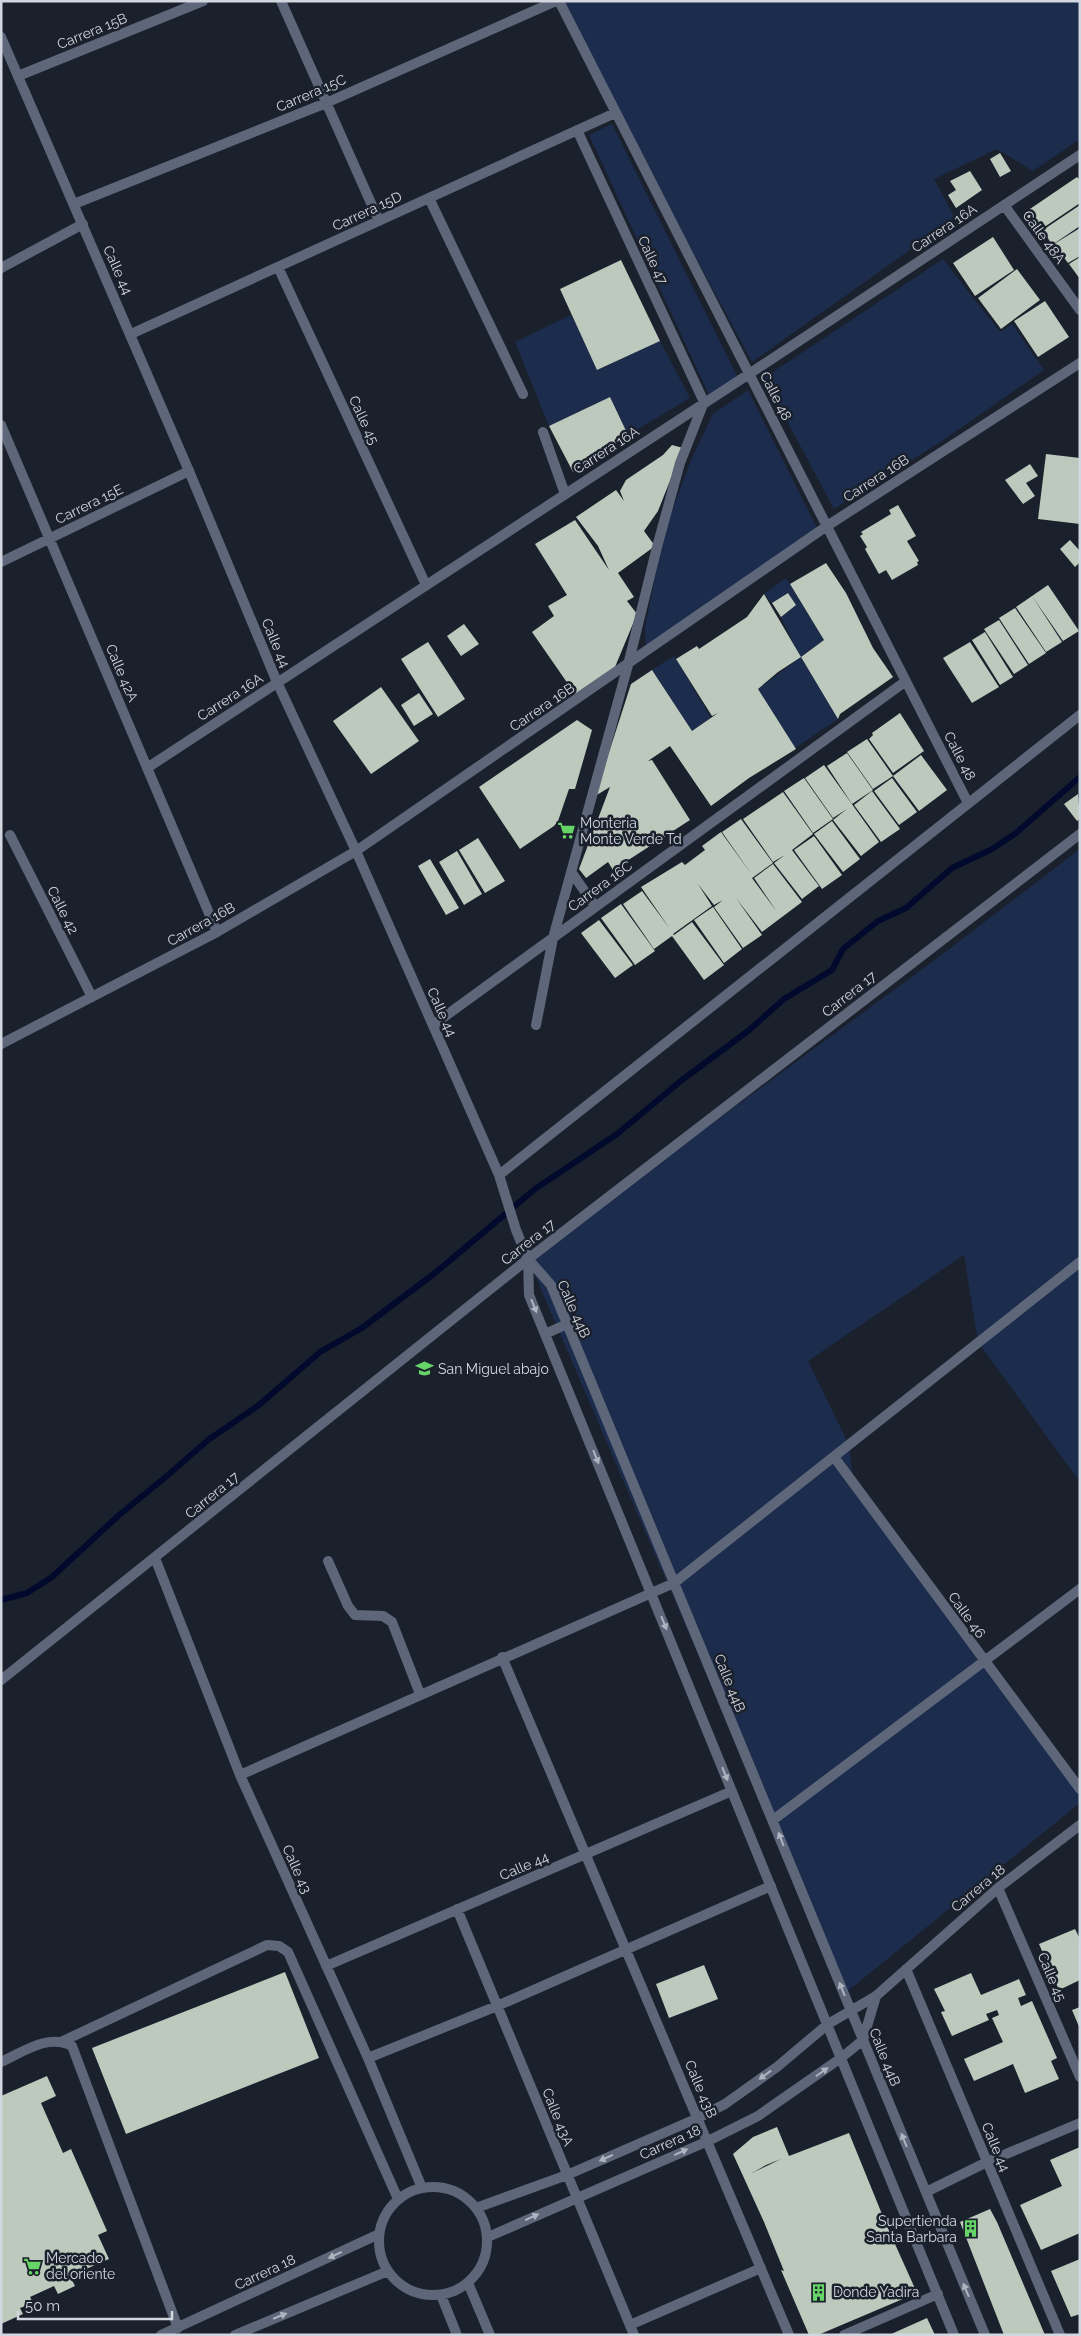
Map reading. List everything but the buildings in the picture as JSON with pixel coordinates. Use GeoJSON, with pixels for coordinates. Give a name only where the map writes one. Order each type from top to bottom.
{"type":"FeatureCollection","features":[{"type":"Feature","properties":{"kind":"street","name":"Carrera 15B"},"geometry":{"type":"LineString","coordinates":[[18,76],[203,1]]}},
{"type":"Feature","properties":{"kind":"street"},"geometry":{"type":"LineString","coordinates":[[281,1],[379,221]]}},
{"type":"Feature","properties":{"kind":"street","name":"Carrera 15C"},"geometry":{"type":"LineString","coordinates":[[74,204],[326,103],[557,1]]}},
{"type":"Feature","properties":{"kind":"street","name":"Calle 48"},"geometry":{"type":"LineString","coordinates":[[557,1],[968,803]]}},
{"type":"Feature","properties":{"kind":"street","name":"Calle 44"},"geometry":{"type":"LineString","coordinates":[[1,37],[190,471],[277,682],[356,851],[501,1180],[516,1230],[528,1259]]}},
{"type":"Feature","properties":{"kind":"street","name":"Carrera 15D"},"geometry":{"type":"LineString","coordinates":[[131,334],[615,112]]}},
{"type":"Feature","properties":{"kind":"street","name":"Calle 47"},"geometry":{"type":"LineString","coordinates":[[577,130],[704,402]]}},
{"type":"Feature","properties":{"kind":"street","name":"Carrera 16A"},"geometry":{"type":"LineString","coordinates":[[147,768],[1080,155]]}},
{"type":"Feature","properties":{"kind":"street"},"geometry":{"type":"LineString","coordinates":[[429,198],[523,394]]}},
{"type":"Feature","properties":{"kind":"street","name":"Calle 48A"},"geometry":{"type":"LineString","coordinates":[[1004,205],[1080,310]]}},
{"type":"Feature","properties":{"kind":"street"},"geometry":{"type":"LineString","coordinates":[[1,268],[83,224]]}},
{"type":"Feature","properties":{"kind":"street","name":"Calle 45"},"geometry":{"type":"LineString","coordinates":[[278,267],[426,585]]}},
{"type":"Feature","properties":{"kind":"street","name":"Carrera 16B"},"geometry":{"type":"LineString","coordinates":[[1,1044],[217,932],[356,851],[827,526],[1080,363]]}},
{"type":"Feature","properties":{"kind":"street"},"geometry":{"type":"LineString","coordinates":[[536,1025],[553,938],[628,665],[657,547],[680,463],[704,402]]}},
{"type":"Feature","properties":{"kind":"street","name":"Calle 42A"},"geometry":{"type":"LineString","coordinates":[[1,425],[51,538],[217,932]]}},
{"type":"Feature","properties":{"kind":"street"},"geometry":{"type":"LineString","coordinates":[[543,432],[564,494]]}},
{"type":"Feature","properties":{"kind":"street","name":"Carrera 15E"},"geometry":{"type":"LineString","coordinates":[[1,562],[190,471]]}},
{"type":"Feature","properties":{"kind":"street","name":"Carrera 16C"},"geometry":{"type":"LineString","coordinates":[[433,1025],[906,681]]}},
{"type":"Feature","properties":{"kind":"street"},"geometry":{"type":"LineString","coordinates":[[501,1180],[968,803],[1080,715]]}},
{"type":"Feature","properties":{"kind":"street","name":"Carrera 17"},"geometry":{"type":"LineString","coordinates":[[1,1680],[528,1259],[1080,834]]}},
{"type":"Feature","properties":{"kind":"street","name":"Calle 42"},"geometry":{"type":"LineString","coordinates":[[10,835],[92,997]]}},
{"type":"Feature","properties":{"kind":"street"},"geometry":{"type":"LineString","coordinates":[[572,873],[595,906]]}},
{"type":"Feature","properties":{"kind":"street"},"geometry":{"type":"LineString","coordinates":[[528,1259],[529,1295],[954,2335]]}},
{"type":"Feature","properties":{"kind":"street","name":"Calle 44B"},"geometry":{"type":"LineString","coordinates":[[528,1259],[550,1285],[567,1324],[985,2335]]}},
{"type":"Feature","properties":{"kind":"street"},"geometry":{"type":"LineString","coordinates":[[240,1775],[502,1657],[674,1583],[1080,1262]]}},
{"type":"Feature","properties":{"kind":"street"},"geometry":{"type":"LineString","coordinates":[[546,1334],[567,1324]]}},
{"type":"Feature","properties":{"kind":"street","name":"Calle 46"},"geometry":{"type":"LineString","coordinates":[[834,1457],[1080,1789]]}},
{"type":"Feature","properties":{"kind":"street","name":"Calle 43"},"geometry":{"type":"LineString","coordinates":[[155,1558],[240,1775],[368,2058],[422,2188]]}},
{"type":"Feature","properties":{"kind":"street"},"geometry":{"type":"LineString","coordinates":[[328,1561],[348,1606],[355,1615],[383,1616],[392,1622],[420,1694]]}},
{"type":"Feature","properties":{"kind":"street"},"geometry":{"type":"LineString","coordinates":[[773,1820],[1080,1589]]}},
{"type":"Feature","properties":{"kind":"street","name":"Calle 43B"},"geometry":{"type":"LineString","coordinates":[[502,1657],[627,1948],[789,2335]]}},
{"type":"Feature","properties":{"kind":"street","name":"Calle 44"},"geometry":{"type":"LineString","coordinates":[[326,1966],[732,1791]]}},
{"type":"Feature","properties":{"kind":"street","name":"Carrera 18"},"geometry":{"type":"LineString","coordinates":[[476,2208],[567,2175],[698,2118],[724,2104],[777,2067],[828,2024],[876,1996],[998,1888],[1080,1825]]}},
{"type":"Feature","properties":{"kind":"street"},"geometry":{"type":"LineString","coordinates":[[368,2058],[497,2006],[771,1886]]}},
{"type":"Feature","properties":{"kind":"street","name":"Calle 45"},"geometry":{"type":"LineString","coordinates":[[998,1888],[1080,2077]]}},
{"type":"Feature","properties":{"kind":"street","name":"Calle 43A"},"geometry":{"type":"LineString","coordinates":[[457,1909],[632,2330]]}},
{"type":"Feature","properties":{"kind":"street"},"geometry":{"type":"LineString","coordinates":[[63,2041],[267,1945],[279,1946],[288,1952],[398,2199]]}},
{"type":"Feature","properties":{"kind":"street","name":"Calle 44"},"geometry":{"type":"LineString","coordinates":[[906,1969],[1060,2335]]}},
{"type":"Feature","properties":{"kind":"street"},"geometry":{"type":"LineString","coordinates":[[863,2040],[876,1996]]}},
{"type":"Feature","properties":{"kind":"street"},"geometry":{"type":"LineString","coordinates":[[1,2062],[51,2040],[63,2041],[72,2046],[178,2328]]}},
{"type":"Feature","properties":{"kind":"street","name":"Carrera 18"},"geometry":{"type":"LineString","coordinates":[[488,2237],[708,2141],[758,2116],[841,2058],[863,2040]]}},
{"type":"Feature","properties":{"kind":"street"},"geometry":{"type":"LineString","coordinates":[[926,2192],[987,2162],[1080,2123]]}},
{"type":"Feature","properties":{"kind":"street"},"geometry":{"type":"LineString","coordinates":[[437,2187],[452,2190],[465,2197],[476,2208],[486,2226],[488,2237],[484,2262],[468,2283],[440,2295],[417,2292],[406,2288],[388,2271],[382,2260],[379,2234],[382,2221],[398,2199],[422,2188],[437,2187]]}},
{"type":"Feature","properties":{"kind":"street","name":"Carrera 18"},"geometry":{"type":"LineString","coordinates":[[162,2335],[379,2234]]}},
{"type":"Feature","properties":{"kind":"street"},"geometry":{"type":"LineString","coordinates":[[632,2330],[762,2268]]}},
{"type":"Feature","properties":{"kind":"street"},"geometry":{"type":"LineString","coordinates":[[235,2335],[388,2271]]}},
{"type":"Feature","properties":{"kind":"street"},"geometry":{"type":"LineString","coordinates":[[468,2283],[490,2335]]}},
{"type":"Feature","properties":{"kind":"street"},"geometry":{"type":"LineString","coordinates":[[844,2335],[938,2294]]}},
{"type":"Feature","properties":{"kind":"street"},"geometry":{"type":"LineString","coordinates":[[440,2295],[457,2335]]}},
{"type":"Feature","properties":{"kind":"shaded area"},"geometry":{"type":"Polygon","coordinates":[[[558,1],[1080,1],[1080,139],[1033,171],[997,149],[934,179],[955,218],[752,362],[558,1]]]}},
{"type":"Feature","properties":{"kind":"shaded area"},"geometry":{"type":"Polygon","coordinates":[[[612,124],[737,376],[709,395],[589,135],[612,124]]]}},
{"type":"Feature","properties":{"kind":"shaded area"},"geometry":{"type":"Polygon","coordinates":[[[943,259],[1000,332],[1012,324],[1044,370],[942,441],[834,509],[764,378],[943,259]]]}},
{"type":"Feature","properties":{"kind":"shaded area"},"geometry":{"type":"Polygon","coordinates":[[[571,315],[598,370],[660,341],[690,398],[628,435],[610,397],[549,426],[515,342],[571,315]]]}},
{"type":"Feature","properties":{"kind":"shaded area"},"geometry":{"type":"Polygon","coordinates":[[[748,390],[817,528],[646,648],[645,628],[664,532],[691,460],[713,414],[748,390]]]}},
{"type":"Feature","properties":{"kind":"shaded area"},"geometry":{"type":"Polygon","coordinates":[[[786,578],[824,640],[800,657],[781,617],[796,605],[788,593],[772,603],[764,594],[786,578]]]}},
{"type":"Feature","properties":{"kind":"shaded area"},"geometry":{"type":"Polygon","coordinates":[[[674,656],[711,718],[692,731],[652,670],[674,656]]]}},
{"type":"Feature","properties":{"kind":"shaded area"},"geometry":{"type":"Polygon","coordinates":[[[801,657],[838,719],[795,748],[758,689],[801,657]]]}},
{"type":"Feature","properties":{"kind":"shaded area"},"geometry":{"type":"Polygon","coordinates":[[[1080,849],[1080,1482],[978,1342],[964,1255],[808,1361],[849,1445],[854,1485],[1080,1789],[1080,1803],[844,1994],[528,1259],[936,959],[1080,849]]]}},
{"type":"Feature","properties":{"kind":"waterway"},"geometry":{"type":"LineString","coordinates":[[1,1600],[27,1593],[52,1577],[118,1516],[208,1440],[259,1405],[320,1352],[362,1328],[435,1273],[535,1189],[617,1134],[682,1080],[748,1031],[784,999],[832,970],[843,949],[878,921],[906,908],[952,868],[992,849],[1016,833],[1080,777]]}},
{"type":"Feature","properties":{"kind":"place","name":"Monteria Monte Verde Td"},"geometry":{"type":"Point","coordinates":[566,831]}},
{"type":"Feature","properties":{"kind":"place","name":"San Miguel abajo"},"geometry":{"type":"Point","coordinates":[424,1369]}},
{"type":"Feature","properties":{"kind":"place","name":"Supertienda Santa Barbara"},"geometry":{"type":"Point","coordinates":[971,2229]}},
{"type":"Feature","properties":{"kind":"place","name":"Mercado del oriente"},"geometry":{"type":"Point","coordinates":[32,2266]}},
{"type":"Feature","properties":{"kind":"place","name":"Donde Yadira"},"geometry":{"type":"Point","coordinates":[819,2292]}}]}
